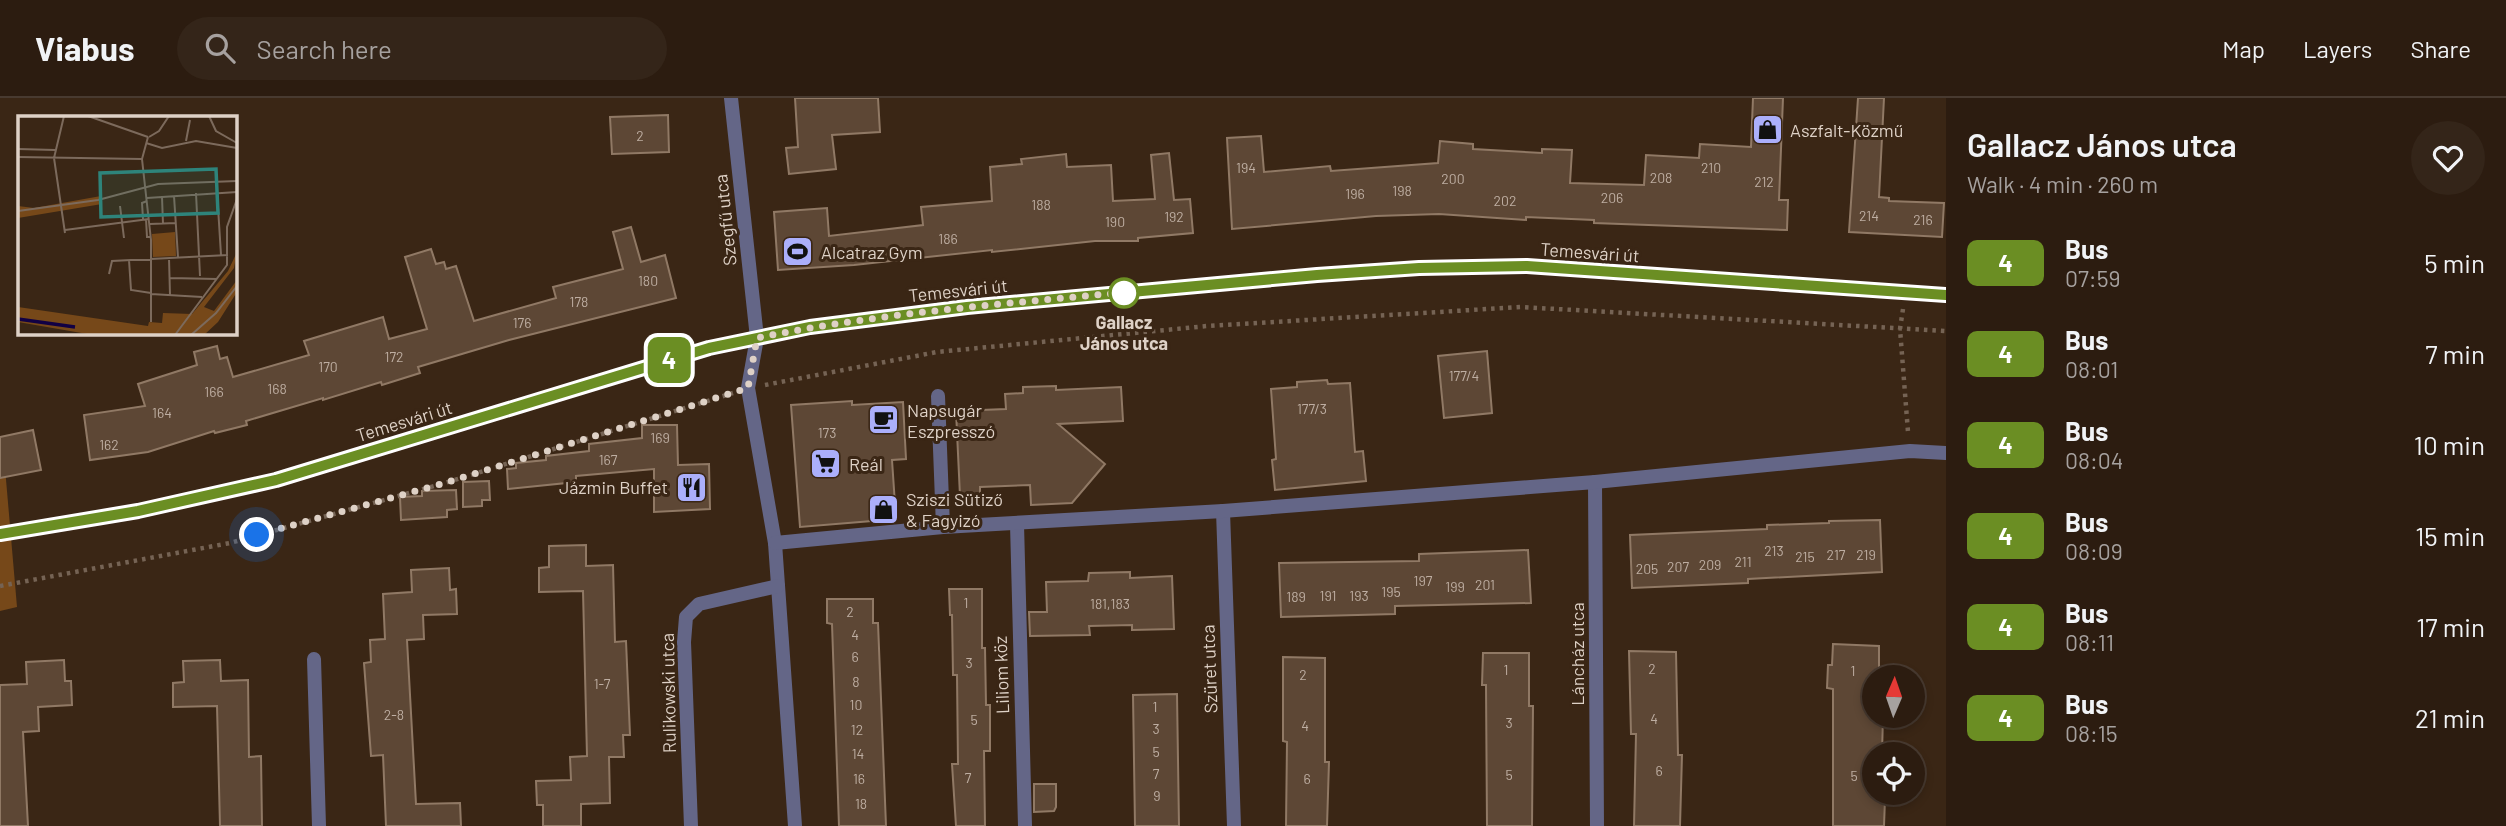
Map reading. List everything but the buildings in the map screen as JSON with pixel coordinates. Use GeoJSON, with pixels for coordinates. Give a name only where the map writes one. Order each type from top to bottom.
{"type":"FeatureCollection","features":[{"type":"Feature","properties":{"kind":"street","name":"Szegfű utca"},"geometry":{"type":"LineString","coordinates":[[731,98],[757,338]]}},
{"type":"Feature","properties":{"kind":"street","name":"Temesvári út"},"geometry":{"type":"LineString","coordinates":[[0,534],[138,511],[276,480],[709,348],[810,327],[967,307],[1317,275],[1419,268],[1527,266],[1946,295]]}},
{"type":"Feature","properties":{"kind":"street"},"geometry":{"type":"LineString","coordinates":[[757,338],[748,388],[775,543],[795,826]]}},
{"type":"Feature","properties":{"kind":"street"},"geometry":{"type":"LineString","coordinates":[[938,396],[943,527]]}},
{"type":"Feature","properties":{"kind":"street"},"geometry":{"type":"LineString","coordinates":[[775,543],[943,527],[1223,511],[1595,482],[1910,451],[1946,453]]}},
{"type":"Feature","properties":{"kind":"street","name":"Láncház utca"},"geometry":{"type":"LineString","coordinates":[[1595,482],[1597,826]]}},
{"type":"Feature","properties":{"kind":"street","name":"Szüret utca"},"geometry":{"type":"LineString","coordinates":[[1223,511],[1234,826]]}},
{"type":"Feature","properties":{"kind":"street","name":"Liliom köz"},"geometry":{"type":"LineString","coordinates":[[1017,524],[1025,826]]}},
{"type":"Feature","properties":{"kind":"street","name":"Rulikowski utca"},"geometry":{"type":"LineString","coordinates":[[691,826],[684,642],[686,617],[699,604],[778,586]]}},
{"type":"Feature","properties":{"kind":"street"},"geometry":{"type":"LineString","coordinates":[[314,659],[319,826]]}},
{"type":"Feature","properties":{"kind":"path"},"geometry":{"type":"LineString","coordinates":[[1906,293],[1900,329],[1910,451]]}},
{"type":"Feature","properties":{"kind":"path"},"geometry":{"type":"LineString","coordinates":[[0,586],[230,543],[445,483],[748,388],[937,352],[1207,326],[1521,307],[1946,331]]}},
{"type":"Feature","properties":{"kind":"shaded area"},"geometry":{"type":"Polygon","coordinates":[[[5,468],[17,607],[0,611],[0,469],[5,468]]]}},
{"type":"Feature","properties":{"kind":"bus line","name":"4"},"geometry":{"type":"LineString","coordinates":[[0,534],[138,511],[276,480],[709,348],[810,327],[967,307],[1317,275],[1419,268],[1527,266],[1946,295]]}},
{"type":"Feature","properties":{"kind":"place","name":"Aszfalt-Közmű"},"geometry":{"type":"Point","coordinates":[1767,130]}},
{"type":"Feature","properties":{"kind":"place","name":"Alcatraz Gym"},"geometry":{"type":"Point","coordinates":[798,252]}},
{"type":"Feature","properties":{"kind":"place","name":"Gallacz János utca"},"geometry":{"type":"Point","coordinates":[1124,293]}},
{"type":"Feature","properties":{"kind":"place","name":"Napsugár Eszpresszó"},"geometry":{"type":"Point","coordinates":[884,420]}},
{"type":"Feature","properties":{"kind":"place","name":"Reál"},"geometry":{"type":"Point","coordinates":[826,464]}},
{"type":"Feature","properties":{"kind":"place","name":"Jázmin Buffet"},"geometry":{"type":"Point","coordinates":[691,487]}},
{"type":"Feature","properties":{"kind":"place","name":"Sziszi Sütiző & Fagyizó"},"geometry":{"type":"Point","coordinates":[883,509]}},
{"type":"Feature","properties":{"kind":"route"},"geometry":{"type":"LineString","coordinates":[[257,535],[445,483],[748,388],[757,338],[810,327],[967,307],[1128,292],[1124,293]]}}]}
